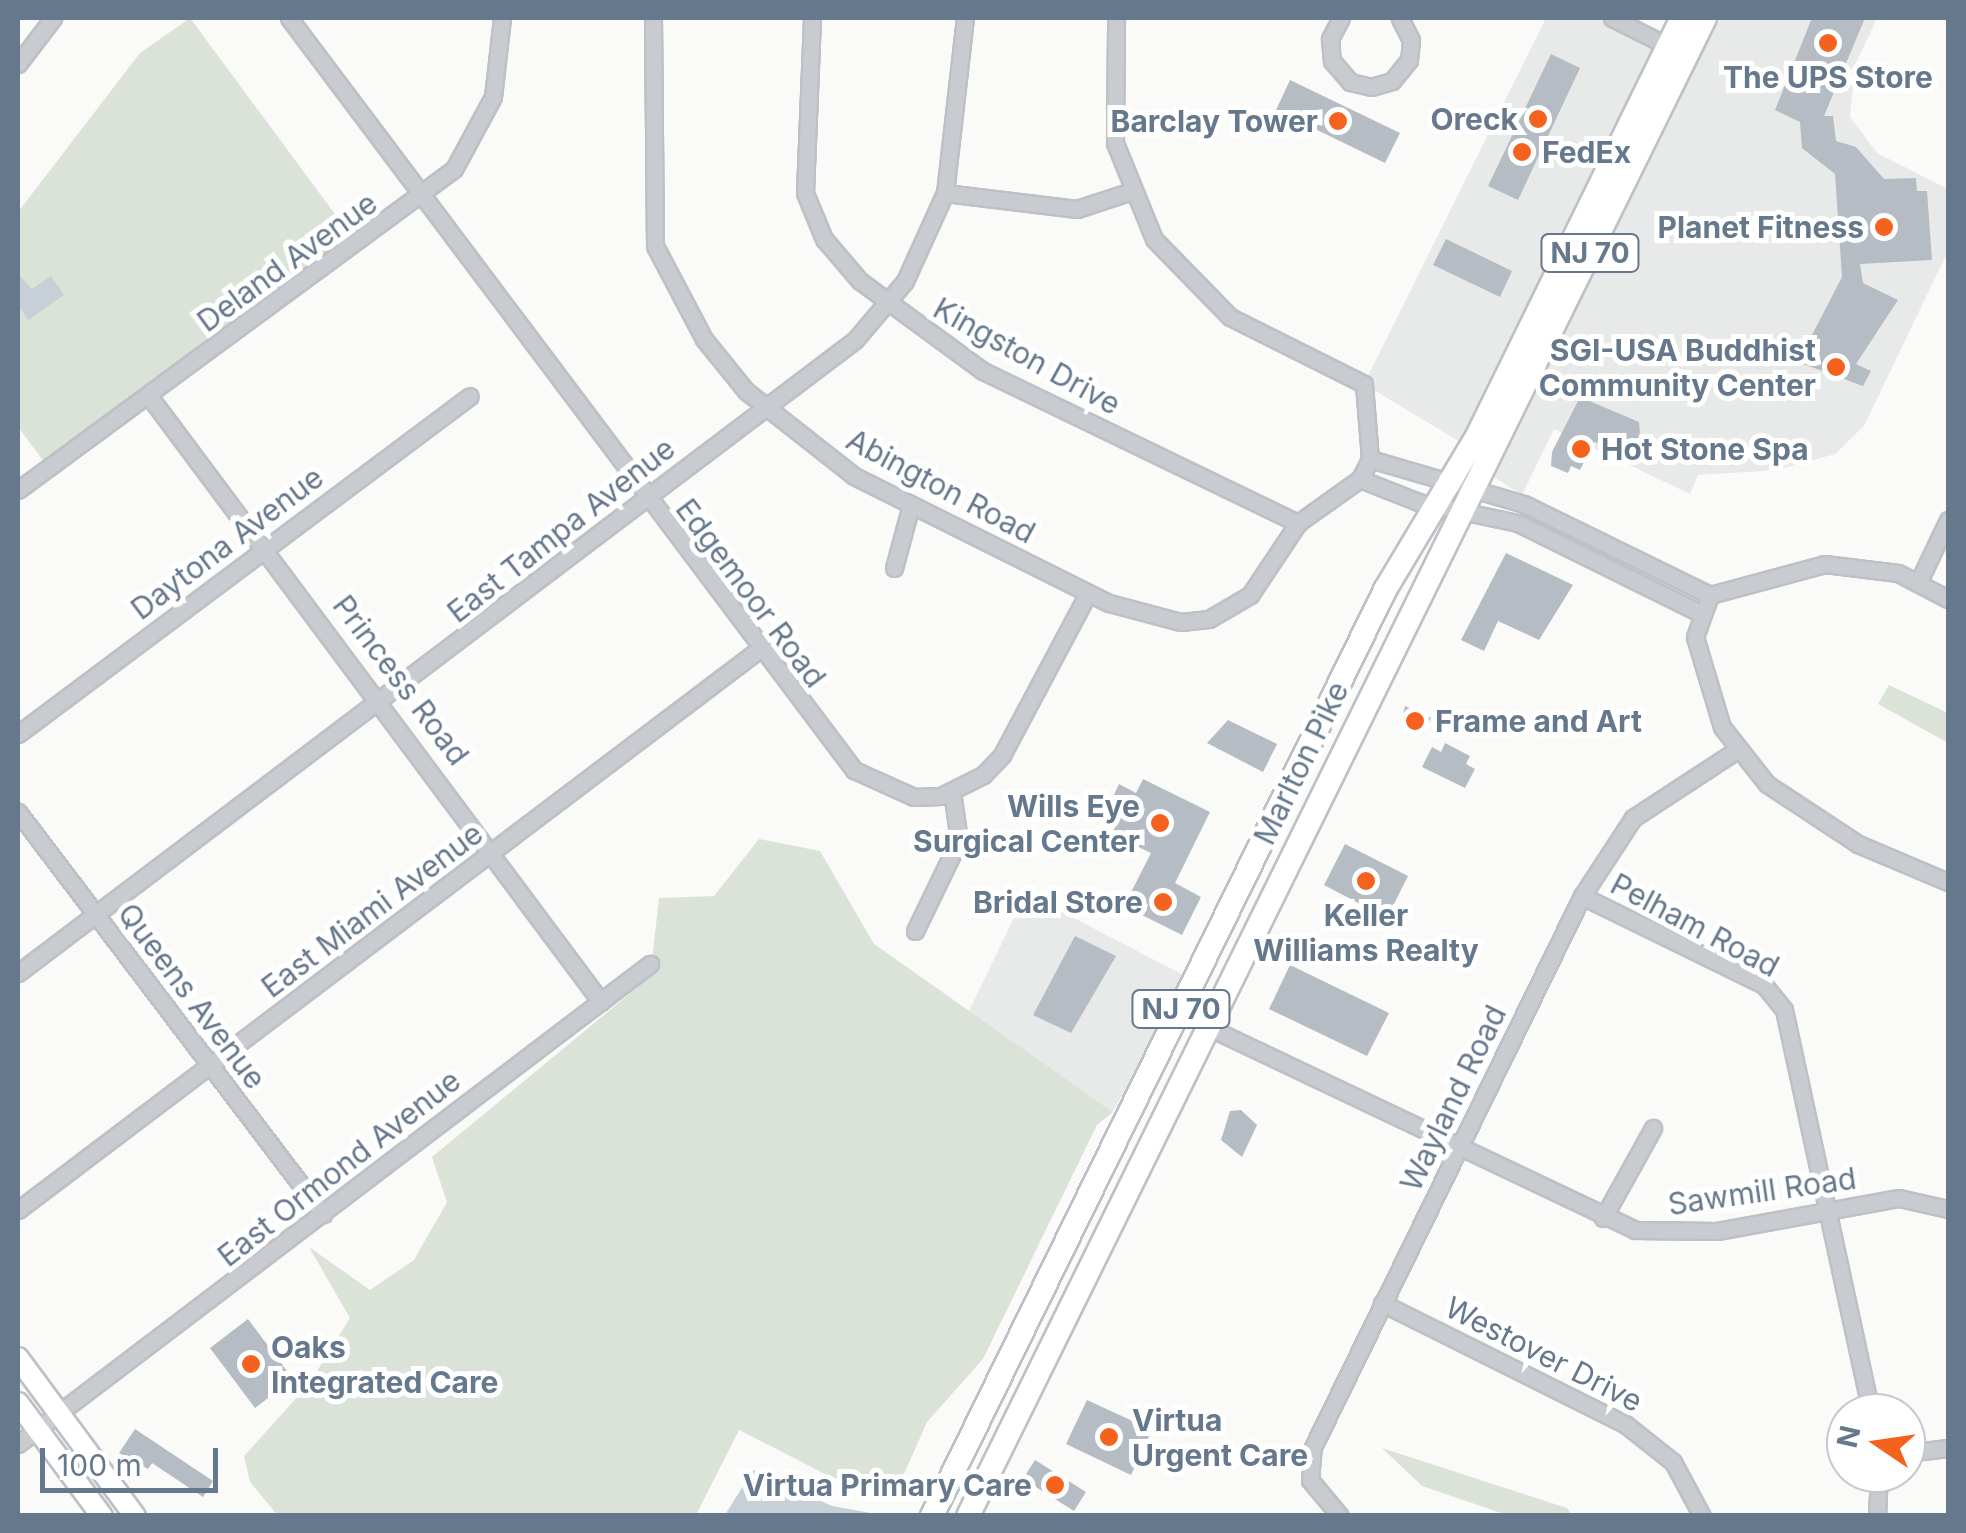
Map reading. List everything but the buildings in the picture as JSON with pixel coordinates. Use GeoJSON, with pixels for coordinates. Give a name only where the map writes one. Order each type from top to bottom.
{"type":"FeatureCollection","features":[{"type":"Feature","properties":{"kind":"highway","name":"Marlton Pike"},"geometry":{"type":"LineString","coordinates":[[968,1516],[1208,1027],[1512,366],[1682,18]]}},
{"type":"Feature","properties":{"kind":"highway","name":"Marlton Pike"},"geometry":{"type":"LineString","coordinates":[[932,1516],[1453,496],[1705,18]]}},
{"type":"Feature","properties":{"kind":"main road"},"geometry":{"type":"LineString","coordinates":[[18,1358],[135,1516]]}},
{"type":"Feature","properties":{"kind":"main road"},"geometry":{"type":"LineString","coordinates":[[18,1403],[102,1516]]}},
{"type":"Feature","properties":{"kind":"street"},"geometry":{"type":"LineString","coordinates":[[18,64],[54,18]]}},
{"type":"Feature","properties":{"kind":"street","name":"Edgemoor Road"},"geometry":{"type":"LineString","coordinates":[[289,18],[757,651],[862,776],[893,794],[952,792]]}},
{"type":"Feature","properties":{"kind":"street","name":"Deland Avenue"},"geometry":{"type":"LineString","coordinates":[[18,490],[454,170],[482,130],[502,18]]}},
{"type":"Feature","properties":{"kind":"street","name":"Abington Road"},"geometry":{"type":"LineString","coordinates":[[653,18],[655,246],[704,339],[765,409],[854,476],[1088,592],[1157,618],[1208,619],[1250,596],[1298,523]]}},
{"type":"Feature","properties":{"kind":"street","name":"Kingston Drive"},"geometry":{"type":"LineString","coordinates":[[812,18],[805,193],[824,240],[887,305],[983,371],[1298,523]]}},
{"type":"Feature","properties":{"kind":"street","name":"East Tampa Avenue"},"geometry":{"type":"LineString","coordinates":[[18,973],[384,702],[765,409],[887,305],[945,193],[965,18]]}},
{"type":"Feature","properties":{"kind":"street"},"geometry":{"type":"LineString","coordinates":[[1116,18],[1112,123],[1129,192],[1168,260],[1210,302],[1364,384],[1365,469]]}},
{"type":"Feature","properties":{"kind":"street"},"geometry":{"type":"LineString","coordinates":[[1342,18],[1330,39],[1332,61],[1350,82],[1371,87],[1396,78],[1409,60],[1411,40],[1400,18]]}},
{"type":"Feature","properties":{"kind":"street"},"geometry":{"type":"LineString","coordinates":[[1612,18],[1668,46]]}},
{"type":"Feature","properties":{"kind":"street"},"geometry":{"type":"LineString","coordinates":[[945,193],[1078,209],[1129,192]]}},
{"type":"Feature","properties":{"kind":"street","name":"Princess Road"},"geometry":{"type":"LineString","coordinates":[[149,396],[384,702],[601,1002]]}},
{"type":"Feature","properties":{"kind":"street","name":"Daytona Avenue"},"geometry":{"type":"LineString","coordinates":[[18,734],[470,396]]}},
{"type":"Feature","properties":{"kind":"street"},"geometry":{"type":"LineString","coordinates":[[1365,469],[1453,496],[1705,604],[1825,564],[1918,583],[1948,599]]}},
{"type":"Feature","properties":{"kind":"street"},"geometry":{"type":"LineString","coordinates":[[1365,469],[1453,496],[1524,504],[1705,604]]}},
{"type":"Feature","properties":{"kind":"street"},"geometry":{"type":"LineString","coordinates":[[1298,523],[1365,469]]}},
{"type":"Feature","properties":{"kind":"street"},"geometry":{"type":"LineString","coordinates":[[894,568],[911,505]]}},
{"type":"Feature","properties":{"kind":"street"},"geometry":{"type":"LineString","coordinates":[[1918,583],[1948,520]]}},
{"type":"Feature","properties":{"kind":"street"},"geometry":{"type":"LineString","coordinates":[[915,931],[958,840],[952,792],[1002,756],[1088,592]]}},
{"type":"Feature","properties":{"kind":"street"},"geometry":{"type":"LineString","coordinates":[[1705,604],[1701,669],[1737,750],[1767,784],[1858,844],[1948,882]]}},
{"type":"Feature","properties":{"kind":"street","name":"East Miami Avenue"},"geometry":{"type":"LineString","coordinates":[[18,1210],[757,651]]}},
{"type":"Feature","properties":{"kind":"street","name":"Wayland Road"},"geometry":{"type":"LineString","coordinates":[[1340,1516],[1318,1494],[1309,1466],[1382,1303],[1582,896],[1633,818],[1737,750]]}},
{"type":"Feature","properties":{"kind":"street","name":"Queens Avenue"},"geometry":{"type":"LineString","coordinates":[[18,812],[323,1214]]}},
{"type":"Feature","properties":{"kind":"street","name":"Pelham Road"},"geometry":{"type":"LineString","coordinates":[[1582,896],[1652,926],[1776,997],[1803,1070],[1867,1393]]}},
{"type":"Feature","properties":{"kind":"street","name":"East Ormond Avenue"},"geometry":{"type":"LineString","coordinates":[[18,1444],[650,964]]}},
{"type":"Feature","properties":{"kind":"street","name":"Sawmill Road"},"geometry":{"type":"LineString","coordinates":[[1208,1027],[1603,1218],[1684,1234],[1899,1198],[1948,1209]]}},
{"type":"Feature","properties":{"kind":"street"},"geometry":{"type":"LineString","coordinates":[[1603,1218],[1652,1128]]}},
{"type":"Feature","properties":{"kind":"street","name":"Westover Drive"},"geometry":{"type":"LineString","coordinates":[[1382,1303],[1626,1424],[1672,1462],[1702,1516]]}},
{"type":"Feature","properties":{"kind":"shaded area"},"geometry":{"type":"Polygon","coordinates":[[[190,18],[357,244],[48,467],[18,427],[18,212],[140,53],[190,18]]]}},
{"type":"Feature","properties":{"kind":"shaded area"},"geometry":{"type":"Polygon","coordinates":[[[1546,18],[1612,18],[1668,46],[1470,448],[1364,384],[1546,18]]]}},
{"type":"Feature","properties":{"kind":"shaded area"},"geometry":{"type":"Polygon","coordinates":[[[1720,18],[1877,18],[1855,65],[1850,117],[1877,153],[1948,189],[1948,251],[1864,426],[1835,454],[1777,470],[1698,475],[1690,494],[1554,429],[1522,495],[1494,477],[1720,18]]]}},
{"type":"Feature","properties":{"kind":"shaded area"},"geometry":{"type":"Polygon","coordinates":[[[18,274],[32,289],[51,276],[64,295],[28,320],[18,305],[18,274]]]}},
{"type":"Feature","properties":{"kind":"shaded area"},"geometry":{"type":"Polygon","coordinates":[[[1889,685],[1948,713],[1948,743],[1878,704],[1889,685]]]}},
{"type":"Feature","properties":{"kind":"shaded area"},"geometry":{"type":"Polygon","coordinates":[[[759,839],[820,851],[874,944],[1113,1112],[1097,1125],[983,1359],[927,1422],[900,1483],[833,1478],[739,1430],[696,1515],[278,1516],[250,1482],[244,1456],[309,1384],[350,1318],[309,1247],[370,1290],[414,1260],[447,1202],[432,1157],[650,977],[659,898],[714,896],[759,839]]]}},
{"type":"Feature","properties":{"kind":"shaded area"},"geometry":{"type":"Polygon","coordinates":[[[1026,893],[1185,976],[1113,1112],[969,1011],[1026,893]]]}},
{"type":"Feature","properties":{"kind":"shaded area"},"geometry":{"type":"Polygon","coordinates":[[[1382,1448],[1567,1508],[1572,1515],[1507,1515],[1422,1486],[1382,1448]]]}},
{"type":"Feature","properties":{"kind":"shaded area"},"geometry":{"type":"Polygon","coordinates":[[[753,1470],[832,1506],[881,1515],[725,1515],[753,1470]]]}},
{"type":"Feature","properties":{"kind":"place","name":"The UPS Store"},"geometry":{"type":"Point","coordinates":[1828,43]}},
{"type":"Feature","properties":{"kind":"place","name":"Oreck"},"geometry":{"type":"Point","coordinates":[1538,119]}},
{"type":"Feature","properties":{"kind":"place","name":"Barclay Tower"},"geometry":{"type":"Point","coordinates":[1338,121]}},
{"type":"Feature","properties":{"kind":"place","name":"FedEx"},"geometry":{"type":"Point","coordinates":[1522,152]}},
{"type":"Feature","properties":{"kind":"place","name":"Planet Fitness"},"geometry":{"type":"Point","coordinates":[1884,227]}},
{"type":"Feature","properties":{"kind":"place","name":"SGI-USA Buddhist Community Center"},"geometry":{"type":"Point","coordinates":[1836,367]}},
{"type":"Feature","properties":{"kind":"place","name":"Hot Stone Spa"},"geometry":{"type":"Point","coordinates":[1581,449]}},
{"type":"Feature","properties":{"kind":"place","name":"Frame and Art"},"geometry":{"type":"Point","coordinates":[1415,721]}},
{"type":"Feature","properties":{"kind":"place","name":"Wills Eye Surgical Center"},"geometry":{"type":"Point","coordinates":[1160,823]}},
{"type":"Feature","properties":{"kind":"place","name":"Keller Williams Realty"},"geometry":{"type":"Point","coordinates":[1366,881]}},
{"type":"Feature","properties":{"kind":"place","name":"Bridal Store"},"geometry":{"type":"Point","coordinates":[1163,902]}},
{"type":"Feature","properties":{"kind":"place","name":"Oaks Integrated Care"},"geometry":{"type":"Point","coordinates":[251,1364]}},
{"type":"Feature","properties":{"kind":"place","name":"Virtua Urgent Care"},"geometry":{"type":"Point","coordinates":[1109,1437]}},
{"type":"Feature","properties":{"kind":"place","name":"Virtua Primary Care"},"geometry":{"type":"Point","coordinates":[1055,1485]}}]}
